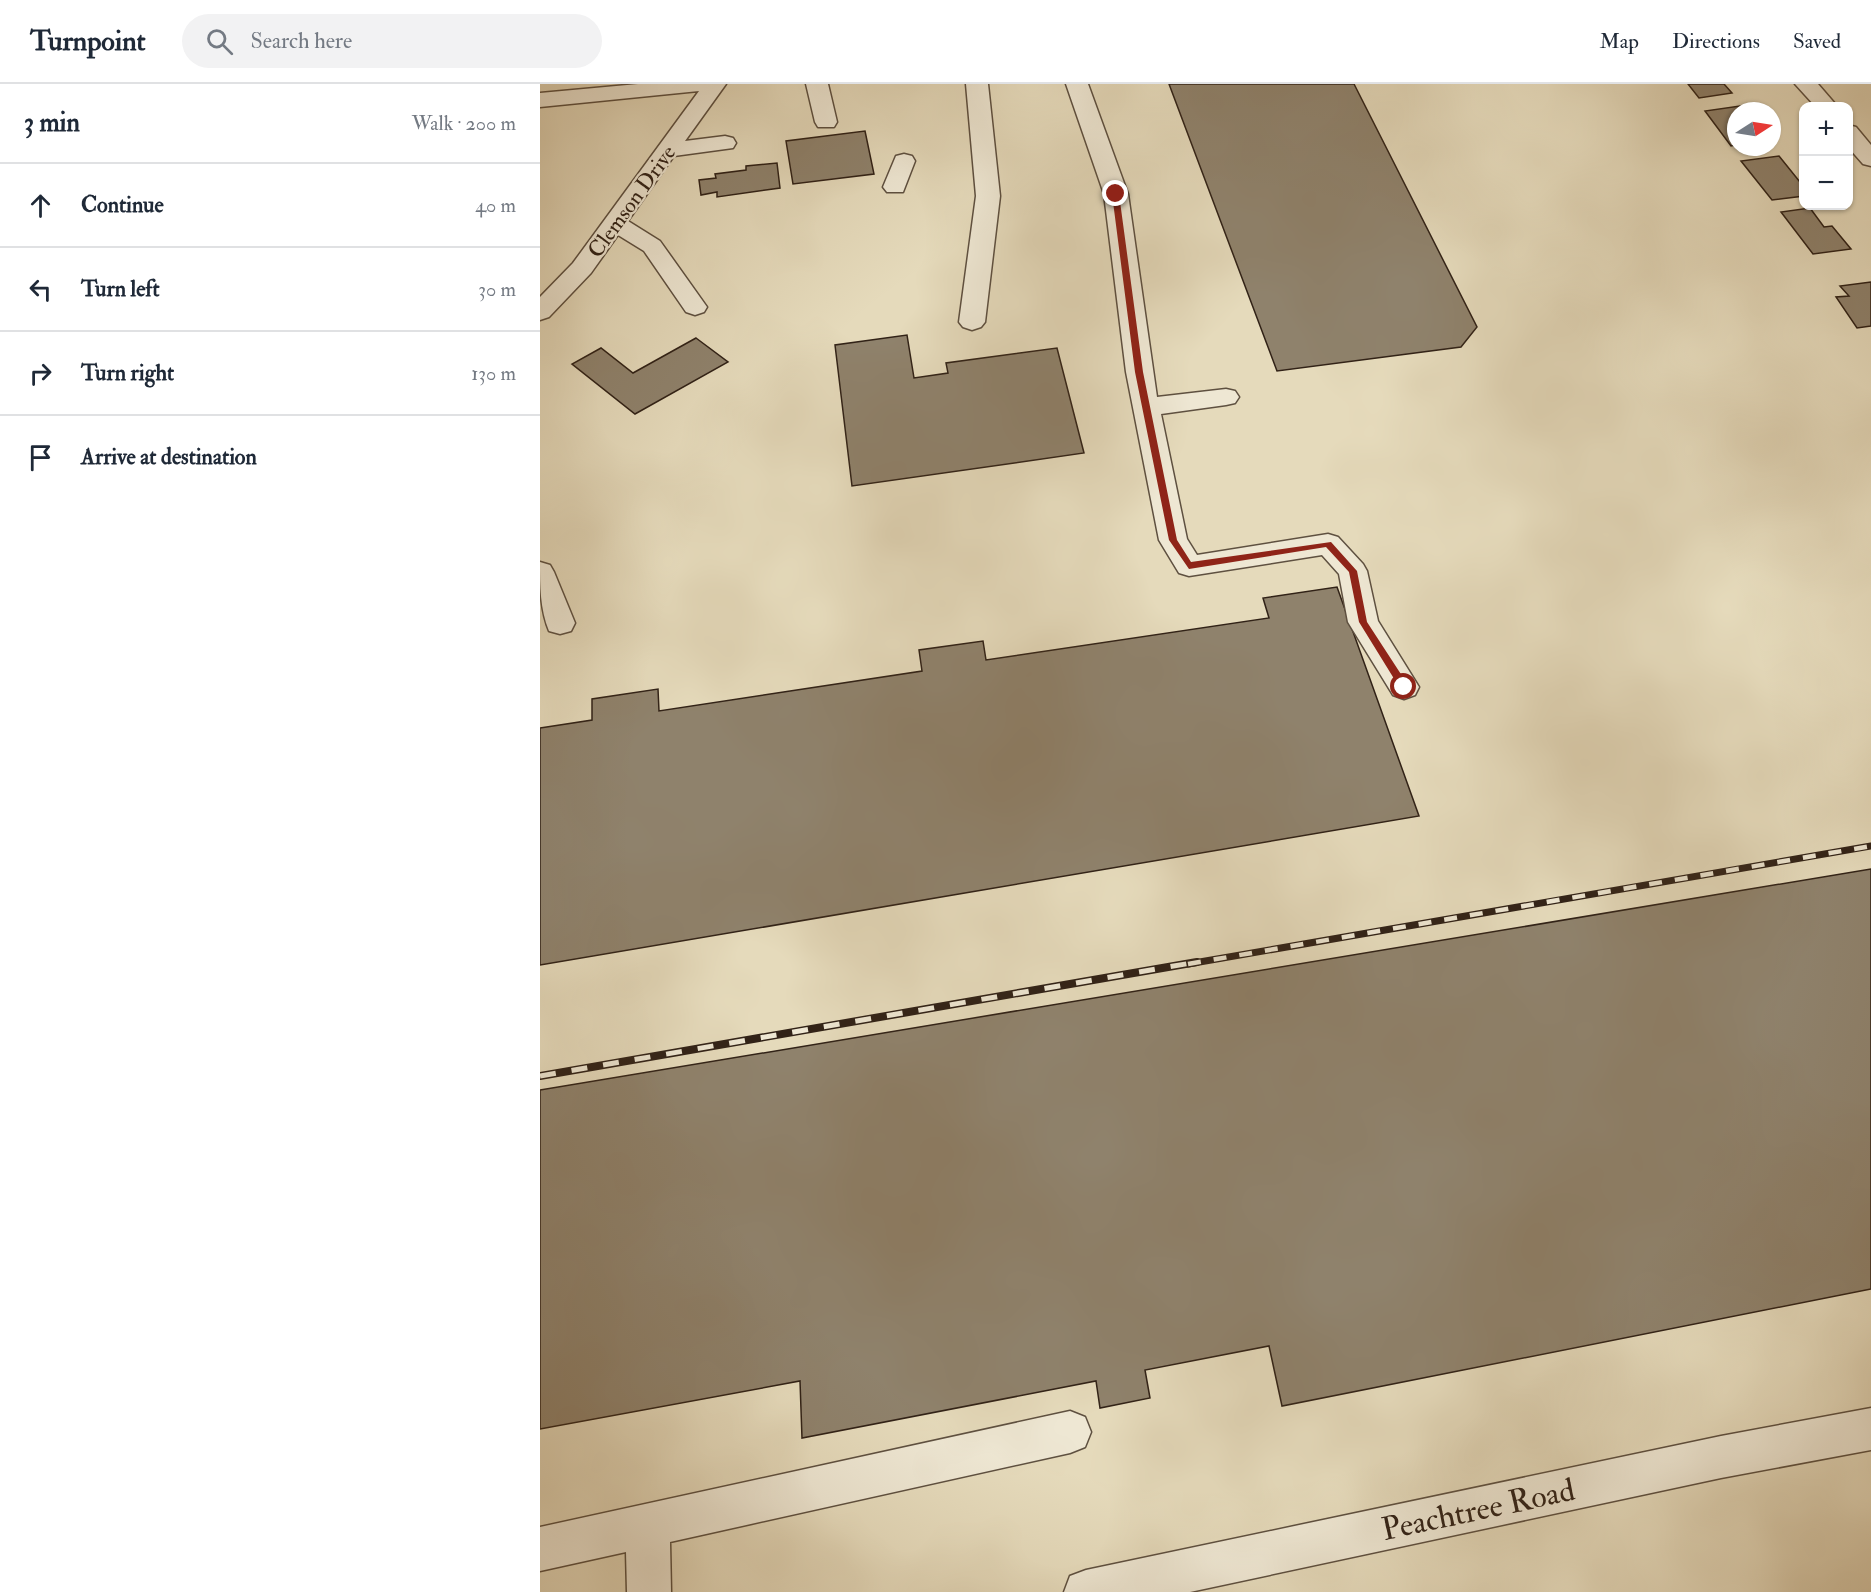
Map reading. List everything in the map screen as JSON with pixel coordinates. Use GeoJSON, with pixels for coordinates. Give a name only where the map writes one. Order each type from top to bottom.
{"type":"FeatureCollection","features":[{"type":"Feature","properties":{"kind":"street"},"geometry":{"type":"LineString","coordinates":[[540,99],[704,84]]}},
{"type":"Feature","properties":{"kind":"street","name":"Clemson Drive"},"geometry":{"type":"LineString","coordinates":[[540,312],[582,268],[714,84]]}},
{"type":"Feature","properties":{"kind":"street"},"geometry":{"type":"LineString","coordinates":[[817,84],[826,122]]}},
{"type":"Feature","properties":{"kind":"street"},"geometry":{"type":"LineString","coordinates":[[972,322],[988,196],[977,84]]}},
{"type":"Feature","properties":{"kind":"street"},"geometry":{"type":"LineString","coordinates":[[1077,84],[1116,194],[1139,372],[1173,540],[1189,566],[1328,544],[1353,571],[1363,622],[1404,687]]}},
{"type":"Feature","properties":{"kind":"street"},"geometry":{"type":"LineString","coordinates":[[1806,84],[1822,102]]}},
{"type":"Feature","properties":{"kind":"street"},"geometry":{"type":"LineString","coordinates":[[1853,138],[1871,159]]}},
{"type":"Feature","properties":{"kind":"street"},"geometry":{"type":"LineString","coordinates":[[667,150],[725,143]]}},
{"type":"Feature","properties":{"kind":"street"},"geometry":{"type":"LineString","coordinates":[[895,187],[904,161]]}},
{"type":"Feature","properties":{"kind":"street"},"geometry":{"type":"LineString","coordinates":[[615,224],[652,246],[695,307]]}},
{"type":"Feature","properties":{"kind":"street"},"geometry":{"type":"LineString","coordinates":[[1146,407],[1226,397]]}},
{"type":"Feature","properties":{"kind":"street"},"geometry":{"type":"LineString","coordinates":[[540,572],[560,623]]}},
{"type":"Feature","properties":{"kind":"street","name":"Peachtree Road"},"geometry":{"type":"LineString","coordinates":[[1086,1592],[1721,1457],[1871,1429]]}},
{"type":"Feature","properties":{"kind":"street"},"geometry":{"type":"LineString","coordinates":[[540,1549],[1070,1432]]}},
{"type":"Feature","properties":{"kind":"street"},"geometry":{"type":"LineString","coordinates":[[648,1525],[649,1592]]}},
{"type":"Feature","properties":{"kind":"building"},"geometry":{"type":"Polygon","coordinates":[[[1169,84],[1354,84],[1477,327],[1461,347],[1277,371],[1169,84]]]}},
{"type":"Feature","properties":{"kind":"building"},"geometry":{"type":"Polygon","coordinates":[[[1688,84],[1724,84],[1732,93],[1699,98],[1688,84]]]}},
{"type":"Feature","properties":{"kind":"building"},"geometry":{"type":"Polygon","coordinates":[[[1727,108],[1727,141],[1705,111],[1727,108]]]}},
{"type":"Feature","properties":{"kind":"building"},"geometry":{"type":"Polygon","coordinates":[[[865,131],[874,174],[793,184],[786,141],[865,131]]]}},
{"type":"Feature","properties":{"kind":"building"},"geometry":{"type":"Polygon","coordinates":[[[1779,156],[1799,181],[1799,197],[1772,200],[1741,161],[1779,156]]]}},
{"type":"Feature","properties":{"kind":"building"},"geometry":{"type":"Polygon","coordinates":[[[777,163],[780,188],[717,197],[717,192],[701,195],[699,180],[716,178],[715,174],[746,170],[746,166],[777,163]]]}},
{"type":"Feature","properties":{"kind":"building"},"geometry":{"type":"Polygon","coordinates":[[[1811,210],[1824,227],[1832,226],[1851,249],[1813,254],[1781,212],[1811,210]]]}},
{"type":"Feature","properties":{"kind":"building"},"geometry":{"type":"Polygon","coordinates":[[[1871,282],[1871,326],[1857,328],[1836,297],[1849,296],[1840,286],[1871,282]]]}},
{"type":"Feature","properties":{"kind":"building"},"geometry":{"type":"Polygon","coordinates":[[[907,335],[914,378],[948,373],[946,363],[1057,348],[1084,453],[852,486],[835,345],[907,335]]]}},
{"type":"Feature","properties":{"kind":"building"},"geometry":{"type":"Polygon","coordinates":[[[696,338],[728,362],[635,414],[572,364],[601,348],[633,373],[696,338]]]}},
{"type":"Feature","properties":{"kind":"building"},"geometry":{"type":"Polygon","coordinates":[[[1337,587],[1419,816],[540,965],[540,728],[592,720],[592,699],[658,689],[659,711],[922,671],[919,650],[983,641],[986,660],[1269,618],[1263,598],[1337,587]]]}},
{"type":"Feature","properties":{"kind":"building"},"geometry":{"type":"Polygon","coordinates":[[[1871,869],[1871,1289],[1282,1406],[1269,1346],[1145,1370],[1150,1398],[1100,1408],[1096,1381],[802,1438],[800,1381],[540,1429],[540,1090],[1871,869]]]}},
{"type":"Feature","properties":{"kind":"railway"},"geometry":{"type":"LineString","coordinates":[[1188,964],[1871,846]]}},
{"type":"Feature","properties":{"kind":"railway"},"geometry":{"type":"LineString","coordinates":[[540,1076],[1197,962]]}},
{"type":"Feature","properties":{"kind":"route"},"geometry":{"type":"LineString","coordinates":[[1116,194],[1139,372],[1173,540],[1189,566],[1328,544],[1353,571],[1363,622],[1404,687]]}}]}
